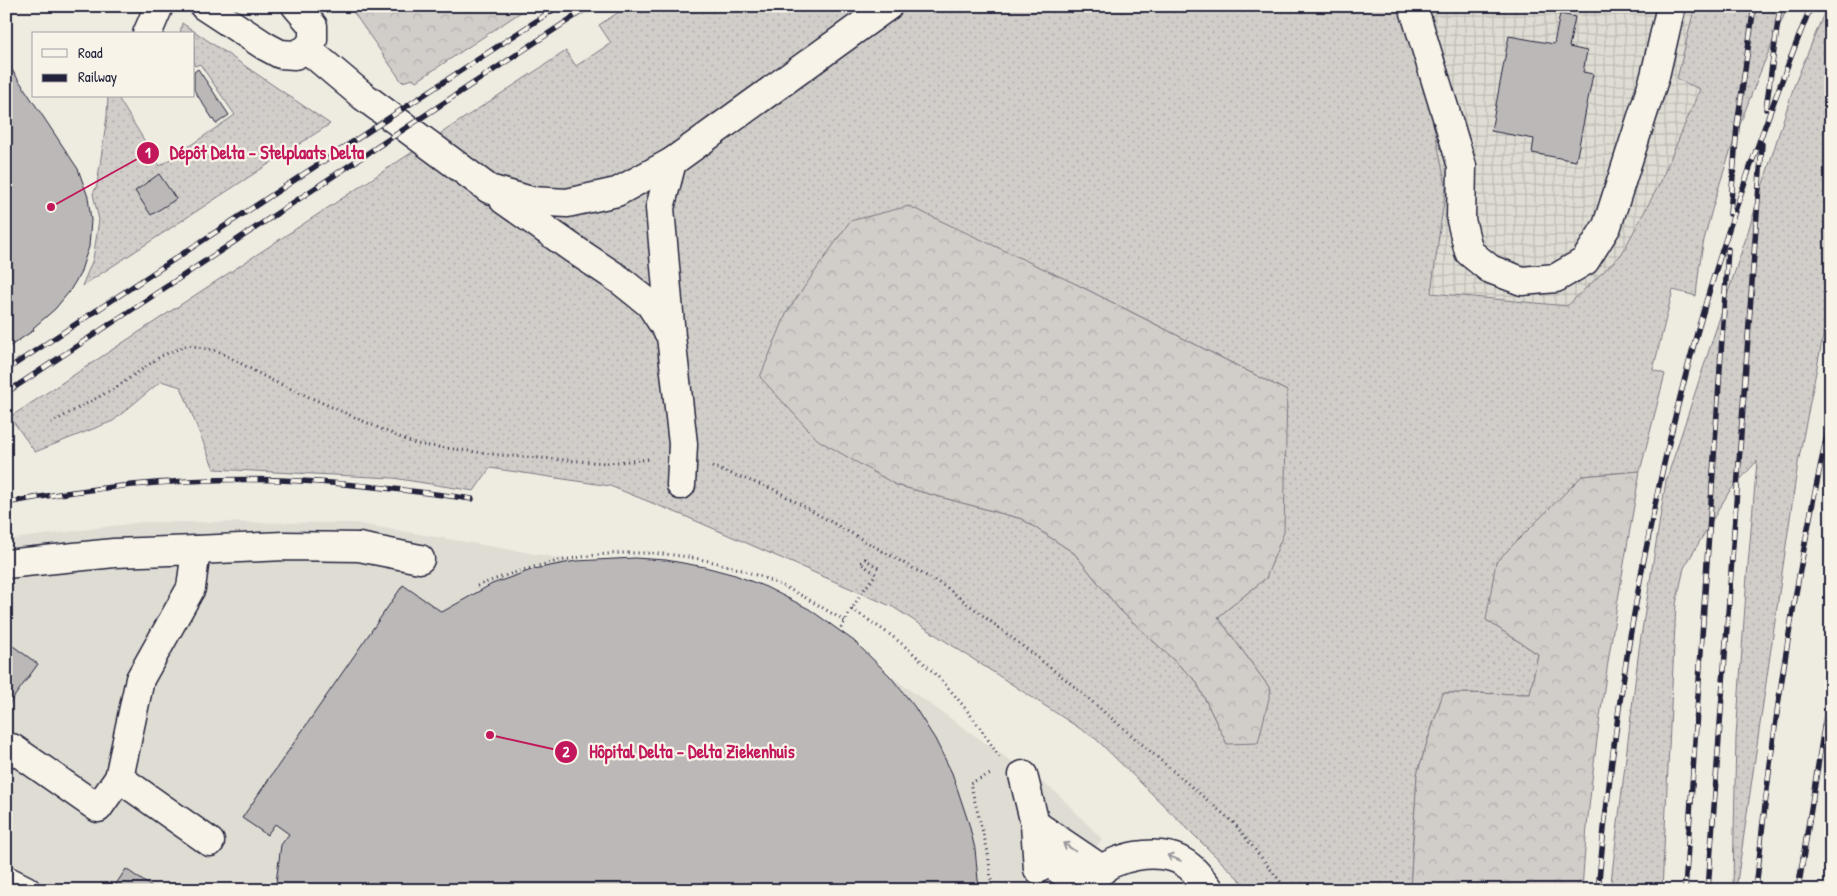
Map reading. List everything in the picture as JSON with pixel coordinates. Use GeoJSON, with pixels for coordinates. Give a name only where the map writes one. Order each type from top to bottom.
{"type":"FeatureCollection","features":[{"type":"Feature","properties":{"kind":"street"},"geometry":{"type":"LineString","coordinates":[[148,32],[159,6]]}},
{"type":"Feature","properties":{"kind":"street"},"geometry":{"type":"LineString","coordinates":[[204,6],[265,46],[280,54],[295,55],[307,49],[313,40],[313,26],[296,6]]}},
{"type":"Feature","properties":{"kind":"street"},"geometry":{"type":"LineString","coordinates":[[489,189],[530,201],[567,203],[616,192],[672,162],[888,6]]}},
{"type":"Feature","properties":{"kind":"street"},"geometry":{"type":"LineString","coordinates":[[1413,6],[1462,166],[1461,220],[1469,252],[1490,269],[1522,281],[1556,278],[1585,260],[1607,226],[1655,76],[1671,6]]}},
{"type":"Feature","properties":{"kind":"street"},"geometry":{"type":"LineString","coordinates":[[307,49],[363,96],[489,189],[635,292],[650,304],[671,336]]}},
{"type":"Feature","properties":{"kind":"street"},"geometry":{"type":"LineString","coordinates":[[672,162],[660,208],[671,336],[684,444],[681,485]]}},
{"type":"Feature","properties":{"kind":"street"},"geometry":{"type":"LineString","coordinates":[[6,564],[114,553],[284,546],[358,547],[420,559]]}},
{"type":"Feature","properties":{"kind":"street"},"geometry":{"type":"LineString","coordinates":[[12,748],[98,808],[119,778],[140,679],[191,588],[196,550]]}},
{"type":"Feature","properties":{"kind":"street"},"geometry":{"type":"LineString","coordinates":[[1007,769],[1035,824],[1092,883]]}},
{"type":"Feature","properties":{"kind":"street"},"geometry":{"type":"LineString","coordinates":[[119,778],[210,842]]}},
{"type":"Feature","properties":{"kind":"street"},"geometry":{"type":"LineString","coordinates":[[1035,824],[1038,862],[1092,883]]}},
{"type":"Feature","properties":{"kind":"street"},"geometry":{"type":"LineString","coordinates":[[1092,883],[1111,864],[1137,855],[1166,854],[1184,862],[1200,877],[1210,890]]}},
{"type":"Feature","properties":{"kind":"street"},"geometry":{"type":"LineString","coordinates":[[6,880],[26,890]]}},
{"type":"Feature","properties":{"kind":"path"},"geometry":{"type":"LineString","coordinates":[[51,423],[117,387],[161,356],[188,345],[218,351],[271,380],[414,444],[500,455],[606,463],[683,456],[773,489],[946,587],[1069,682],[1234,823],[1287,890]]}},
{"type":"Feature","properties":{"kind":"path"},"geometry":{"type":"LineString","coordinates":[[477,586],[508,574],[575,557],[611,553],[666,553],[708,561],[776,583],[813,601],[846,622]]}},
{"type":"Feature","properties":{"kind":"path"},"geometry":{"type":"LineString","coordinates":[[841,628],[860,595],[876,574],[860,563],[865,559],[880,569]]}},
{"type":"Feature","properties":{"kind":"path"},"geometry":{"type":"LineString","coordinates":[[852,609],[908,649],[938,677],[984,731],[1007,769],[970,783],[988,852],[992,890]]}},
{"type":"Feature","properties":{"kind":"path"},"geometry":{"type":"LineString","coordinates":[[264,882],[264,890]]}},
{"type":"Feature","properties":{"kind":"shaded area"},"geometry":{"type":"Polygon","coordinates":[[[1398,6],[1695,6],[1677,79],[1701,89],[1660,183],[1621,255],[1567,306],[1431,293],[1446,186],[1429,103],[1398,6]]]}},
{"type":"Feature","properties":{"kind":"shaded area"},"geometry":{"type":"Polygon","coordinates":[[[143,522],[355,523],[576,561],[635,558],[666,560],[735,575],[766,587],[809,609],[833,625],[854,641],[890,676],[1057,793],[1102,839],[1066,890],[6,890],[6,540],[143,522]]]}},
{"type":"Feature","properties":{"kind":"green space"},"geometry":{"type":"Polygon","coordinates":[[[356,6],[530,6],[417,81],[413,79],[402,82],[354,13],[356,6]]]}},
{"type":"Feature","properties":{"kind":"green space"},"geometry":{"type":"Polygon","coordinates":[[[628,6],[1398,6],[1429,103],[1446,186],[1431,293],[1567,306],[1621,255],[1660,183],[1700,89],[1677,79],[1695,6],[1788,6],[1752,93],[1721,180],[1704,240],[1696,296],[1673,290],[1653,370],[1665,374],[1640,471],[1582,476],[1486,620],[1538,654],[1530,694],[1443,693],[1417,774],[1410,890],[1250,890],[1096,739],[893,607],[687,517],[610,486],[490,468],[474,491],[393,478],[214,469],[181,387],[161,381],[113,421],[35,452],[10,417],[566,51],[576,66],[611,43],[599,25],[628,6]],[[1076,284],[896,485],[1022,519],[1074,553],[1119,609],[1196,681],[1227,744],[1271,690],[1218,617],[1266,578],[1287,391],[1076,284]]]}},
{"type":"Feature","properties":{"kind":"green space"},"geometry":{"type":"Polygon","coordinates":[[[1827,6],[1831,6],[1831,296],[1798,463],[1736,889],[1733,883],[1736,737],[1757,461],[1729,492],[1684,568],[1676,604],[1662,890],[1610,890],[1639,649],[1666,481],[1794,86],[1827,6]]]}},
{"type":"Feature","properties":{"kind":"green space"},"geometry":{"type":"Polygon","coordinates":[[[182,23],[330,124],[82,286],[93,259],[99,220],[93,194],[97,185],[108,98],[118,98],[160,166],[235,115],[200,64],[195,66],[195,32],[180,32],[182,23]]]}},
{"type":"Feature","properties":{"kind":"green space"},"geometry":{"type":"Polygon","coordinates":[[[909,206],[1076,284],[1287,391],[1284,532],[1266,578],[1218,617],[1271,690],[1258,743],[1227,744],[1196,681],[1119,609],[1074,553],[1022,519],[896,485],[818,440],[760,377],[787,312],[850,221],[909,206]]]}},
{"type":"Feature","properties":{"kind":"green space"},"geometry":{"type":"Polygon","coordinates":[[[1640,471],[1613,627],[1598,732],[1591,785],[1582,890],[1410,890],[1417,774],[1443,693],[1530,694],[1538,654],[1486,620],[1496,562],[1582,476],[1640,471]]]}},
{"type":"Feature","properties":{"kind":"building"},"geometry":{"type":"Polygon","coordinates":[[[1560,14],[1575,17],[1569,47],[1587,51],[1583,72],[1593,74],[1576,161],[1532,153],[1534,139],[1491,131],[1509,36],[1554,44],[1560,14]]]}},
{"type":"Feature","properties":{"kind":"building"},"geometry":{"type":"Polygon","coordinates":[[[6,61],[78,169],[88,197],[91,220],[89,247],[80,274],[69,292],[55,309],[33,328],[34,330],[6,349],[6,61]]]}},
{"type":"Feature","properties":{"kind":"building"},"geometry":{"type":"Polygon","coordinates":[[[198,69],[229,115],[216,124],[195,92],[195,71],[198,69]]]}},
{"type":"Feature","properties":{"kind":"building"},"geometry":{"type":"Polygon","coordinates":[[[159,174],[176,199],[151,215],[135,191],[159,174]]]}},
{"type":"Feature","properties":{"kind":"building"},"geometry":{"type":"Polygon","coordinates":[[[635,558],[666,560],[735,575],[766,587],[809,609],[854,641],[890,676],[914,706],[935,739],[952,773],[969,824],[975,849],[979,890],[275,890],[281,845],[289,834],[275,824],[267,835],[242,818],[403,585],[442,612],[492,584],[534,569],[576,561],[635,558]]]}},
{"type":"Feature","properties":{"kind":"building"},"geometry":{"type":"Polygon","coordinates":[[[6,641],[38,664],[6,708],[6,641]]]}},
{"type":"Feature","properties":{"kind":"building"},"geometry":{"type":"Polygon","coordinates":[[[126,869],[156,890],[117,890],[114,887],[126,869]]]}},
{"type":"Feature","properties":{"kind":"railway"},"geometry":{"type":"LineString","coordinates":[[6,370],[559,6]]}},
{"type":"Feature","properties":{"kind":"railway"},"geometry":{"type":"LineString","coordinates":[[6,393],[590,6]]}},
{"type":"Feature","properties":{"kind":"railway"},"geometry":{"type":"LineString","coordinates":[[1730,214],[1737,126],[1754,6]]}},
{"type":"Feature","properties":{"kind":"railway"},"geometry":{"type":"LineString","coordinates":[[1766,109],[1780,6]]}},
{"type":"Feature","properties":{"kind":"railway"},"geometry":{"type":"LineString","coordinates":[[1598,890],[1614,747],[1635,605],[1680,395],[1699,326],[1737,205],[1765,125],[1811,6]]}},
{"type":"Feature","properties":{"kind":"railway"},"geometry":{"type":"LineString","coordinates":[[1708,890],[1762,144]]}},
{"type":"Feature","properties":{"kind":"railway"},"geometry":{"type":"LineString","coordinates":[[1685,890],[1728,249]]}},
{"type":"Feature","properties":{"kind":"railway"},"geometry":{"type":"LineString","coordinates":[[1756,890],[1769,771],[1786,652],[1818,476],[1831,417]]}},
{"type":"Feature","properties":{"kind":"railway"},"geometry":{"type":"LineString","coordinates":[[6,503],[79,491],[153,483],[227,480],[301,481],[344,484],[472,499]]}},
{"type":"Feature","properties":{"kind":"railway"},"geometry":{"type":"LineString","coordinates":[[1798,890],[1831,684]]}},
{"type":"Feature","properties":{"kind":"place","name":"Dépôt Delta - Stelplaats Delta"},"geometry":{"type":"Point","coordinates":[51,207]}},
{"type":"Feature","properties":{"kind":"place","name":"Hôpital Delta - Delta Ziekenhuis"},"geometry":{"type":"Point","coordinates":[490,735]}}]}
